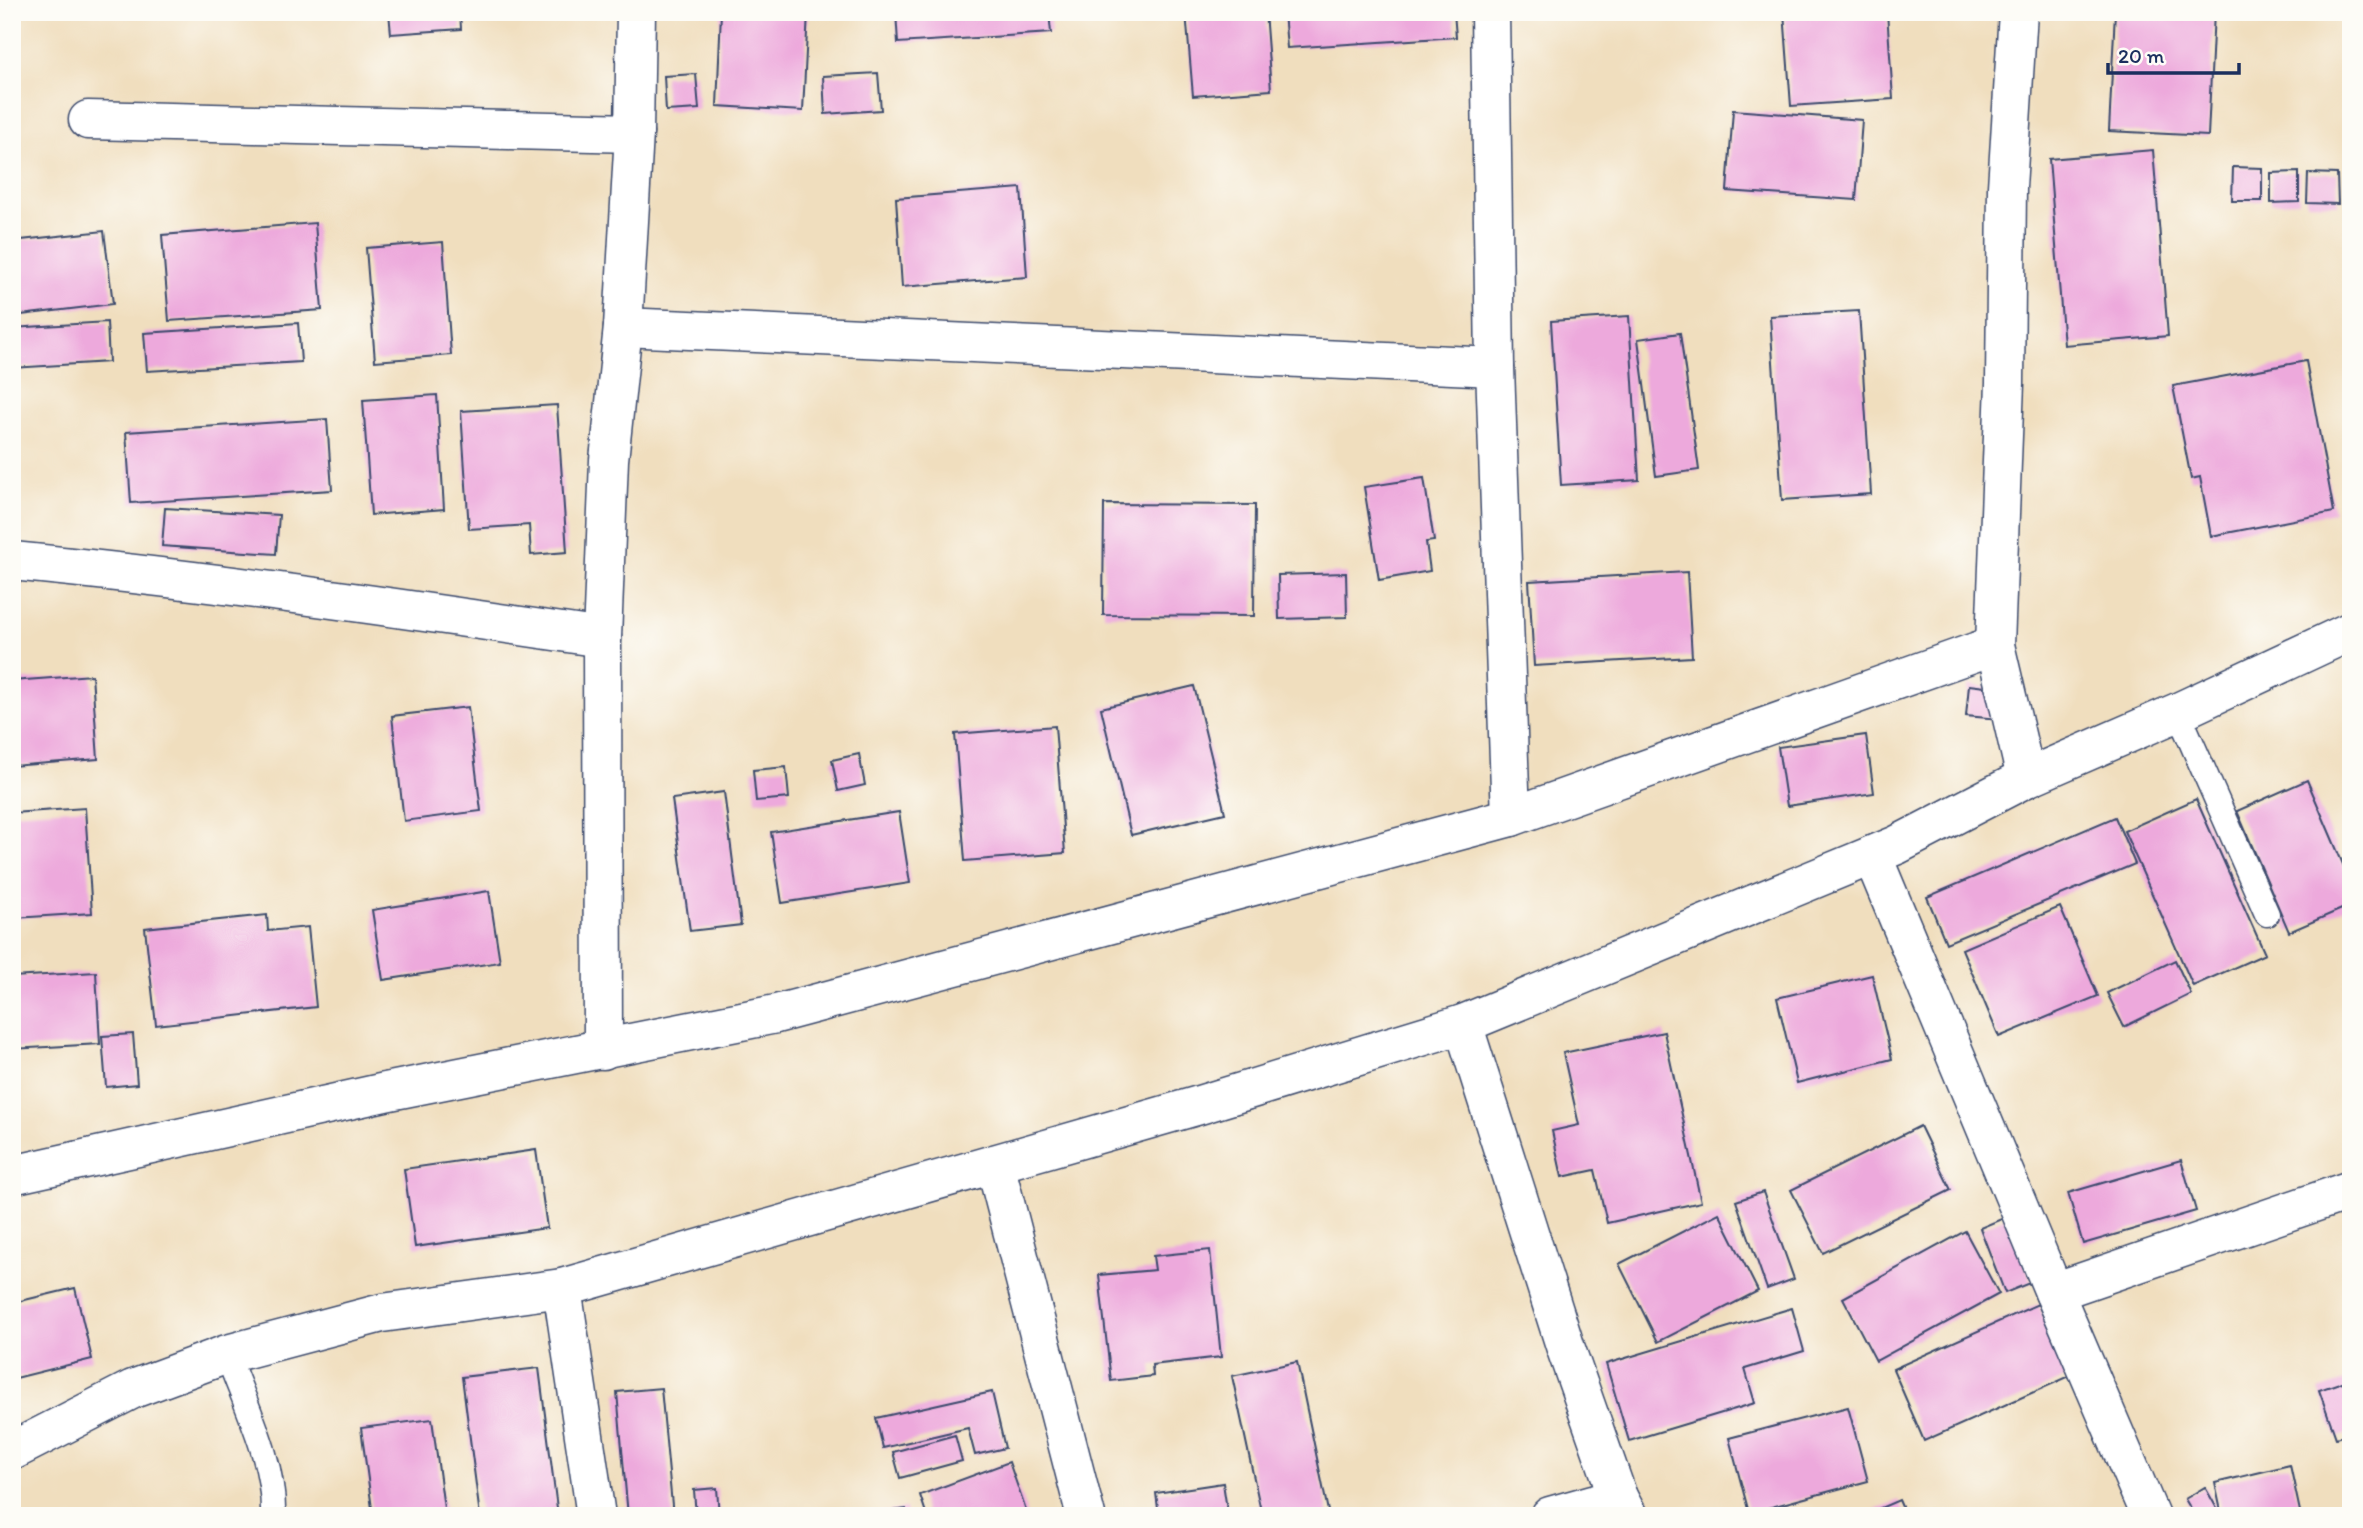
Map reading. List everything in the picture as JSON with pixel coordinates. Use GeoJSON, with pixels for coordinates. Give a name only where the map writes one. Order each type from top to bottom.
{"type":"FeatureCollection","features":[{"type":"Feature","properties":{"kind":"street"},"geometry":{"type":"LineString","coordinates":[[603,1050],[602,638],[609,460],[623,327],[634,133],[636,12]]}},
{"type":"Feature","properties":{"kind":"street"},"geometry":{"type":"LineString","coordinates":[[1490,12],[1495,367],[1511,817]]}},
{"type":"Feature","properties":{"kind":"street"},"geometry":{"type":"LineString","coordinates":[[2018,12],[2007,187],[2004,383],[1995,645],[2025,778]]}},
{"type":"Feature","properties":{"kind":"street"},"geometry":{"type":"LineString","coordinates":[[88,120],[634,133]]}},
{"type":"Feature","properties":{"kind":"street"},"geometry":{"type":"LineString","coordinates":[[623,327],[1495,367]]}},
{"type":"Feature","properties":{"kind":"street"},"geometry":{"type":"LineString","coordinates":[[12,561],[354,602],[602,638]]}},
{"type":"Feature","properties":{"kind":"street"},"geometry":{"type":"LineString","coordinates":[[12,1451],[133,1389],[227,1354],[382,1313],[562,1288],[1196,1106],[1463,1024],[1897,845],[2025,778],[2178,712],[2351,631]]}},
{"type":"Feature","properties":{"kind":"street"},"geometry":{"type":"LineString","coordinates":[[12,1175],[385,1092],[776,1014],[1511,817],[1995,645]]}},
{"type":"Feature","properties":{"kind":"street"},"geometry":{"type":"LineString","coordinates":[[1872,855],[2150,1516]]}},
{"type":"Feature","properties":{"kind":"street"},"geometry":{"type":"LineString","coordinates":[[1463,1024],[1566,1349],[1623,1506],[1550,1516]]}},
{"type":"Feature","properties":{"kind":"street"},"geometry":{"type":"LineString","coordinates":[[995,1164],[1086,1516]]}},
{"type":"Feature","properties":{"kind":"street"},"geometry":{"type":"LineString","coordinates":[[2054,1292],[2351,1190]]}},
{"type":"Feature","properties":{"kind":"street"},"geometry":{"type":"LineString","coordinates":[[562,1288],[596,1516]]}},
{"type":"Feature","properties":{"kind":"lane"},"geometry":{"type":"LineString","coordinates":[[2178,712],[2267,914]]}},
{"type":"Feature","properties":{"kind":"lane"},"geometry":{"type":"LineString","coordinates":[[227,1354],[265,1459],[274,1504],[273,1516]]}},
{"type":"Feature","properties":{"kind":"building"},"geometry":{"type":"Polygon","coordinates":[[[389,12],[460,12],[461,29],[391,34],[389,12]]]}},
{"type":"Feature","properties":{"kind":"building"},"geometry":{"type":"Polygon","coordinates":[[[721,12],[808,12],[803,111],[717,106],[721,12]]]}},
{"type":"Feature","properties":{"kind":"building"},"geometry":{"type":"Polygon","coordinates":[[[896,12],[1049,12],[1051,33],[898,43],[896,12]]]}},
{"type":"Feature","properties":{"kind":"building"},"geometry":{"type":"Polygon","coordinates":[[[1186,12],[1265,12],[1271,90],[1193,96],[1186,12]]]}},
{"type":"Feature","properties":{"kind":"building"},"geometry":{"type":"Polygon","coordinates":[[[1284,12],[1454,12],[1456,37],[1287,48],[1284,12]]]}},
{"type":"Feature","properties":{"kind":"building"},"geometry":{"type":"Polygon","coordinates":[[[1784,12],[1887,12],[1893,99],[1791,106],[1784,12]]]}},
{"type":"Feature","properties":{"kind":"building"},"geometry":{"type":"Polygon","coordinates":[[[2115,12],[2214,12],[2208,136],[2109,131],[2115,12]]]}},
{"type":"Feature","properties":{"kind":"building"},"geometry":{"type":"Polygon","coordinates":[[[878,73],[881,110],[825,114],[823,76],[878,73]]]}},
{"type":"Feature","properties":{"kind":"building"},"geometry":{"type":"Polygon","coordinates":[[[696,74],[699,109],[666,111],[664,76],[696,74]]]}},
{"type":"Feature","properties":{"kind":"building"},"geometry":{"type":"Polygon","coordinates":[[[1733,110],[1862,120],[1856,200],[1727,191],[1733,110]]]}},
{"type":"Feature","properties":{"kind":"building"},"geometry":{"type":"Polygon","coordinates":[[[2153,150],[2168,336],[2064,345],[2049,159],[2153,150]]]}},
{"type":"Feature","properties":{"kind":"building"},"geometry":{"type":"Polygon","coordinates":[[[2233,167],[2262,168],[2262,201],[2232,201],[2233,167]]]}},
{"type":"Feature","properties":{"kind":"building"},"geometry":{"type":"Polygon","coordinates":[[[2299,172],[2299,202],[2271,203],[2271,173],[2299,172]]]}},
{"type":"Feature","properties":{"kind":"building"},"geometry":{"type":"Polygon","coordinates":[[[2308,173],[2337,174],[2338,204],[2307,203],[2308,173]]]}},
{"type":"Feature","properties":{"kind":"building"},"geometry":{"type":"Polygon","coordinates":[[[1021,188],[1027,277],[902,287],[896,198],[1021,188]]]}},
{"type":"Feature","properties":{"kind":"building"},"geometry":{"type":"Polygon","coordinates":[[[315,223],[322,310],[169,321],[162,235],[315,223]]]}},
{"type":"Feature","properties":{"kind":"building"},"geometry":{"type":"Polygon","coordinates":[[[104,231],[113,304],[12,316],[12,241],[104,231]]]}},
{"type":"Feature","properties":{"kind":"building"},"geometry":{"type":"Polygon","coordinates":[[[443,242],[451,355],[375,361],[366,248],[443,242]]]}},
{"type":"Feature","properties":{"kind":"building"},"geometry":{"type":"Polygon","coordinates":[[[1859,311],[1871,494],[1782,500],[1770,316],[1859,311]]]}},
{"type":"Feature","properties":{"kind":"building"},"geometry":{"type":"Polygon","coordinates":[[[1629,316],[1639,480],[1561,485],[1551,321],[1629,316]]]}},
{"type":"Feature","properties":{"kind":"building"},"geometry":{"type":"Polygon","coordinates":[[[107,322],[109,362],[12,368],[12,328],[107,322]]]}},
{"type":"Feature","properties":{"kind":"building"},"geometry":{"type":"Polygon","coordinates":[[[298,323],[301,362],[147,371],[144,333],[298,323]]]}},
{"type":"Feature","properties":{"kind":"building"},"geometry":{"type":"Polygon","coordinates":[[[1680,333],[1699,470],[1656,476],[1638,339],[1680,333]]]}},
{"type":"Feature","properties":{"kind":"building"},"geometry":{"type":"Polygon","coordinates":[[[2306,361],[2334,512],[2211,536],[2200,477],[2191,479],[2173,386],[2306,361]]]}},
{"type":"Feature","properties":{"kind":"building"},"geometry":{"type":"Polygon","coordinates":[[[437,395],[444,509],[371,515],[363,400],[437,395]]]}},
{"type":"Feature","properties":{"kind":"building"},"geometry":{"type":"Polygon","coordinates":[[[557,405],[567,552],[531,555],[529,525],[469,529],[461,411],[557,405]]]}},
{"type":"Feature","properties":{"kind":"building"},"geometry":{"type":"Polygon","coordinates":[[[327,419],[332,490],[131,503],[126,432],[327,419]]]}},
{"type":"Feature","properties":{"kind":"building"},"geometry":{"type":"Polygon","coordinates":[[[1424,478],[1434,541],[1426,542],[1430,571],[1379,580],[1364,487],[1424,478]]]}},
{"type":"Feature","properties":{"kind":"building"},"geometry":{"type":"Polygon","coordinates":[[[1104,504],[1255,505],[1254,616],[1103,615],[1104,504]]]}},
{"type":"Feature","properties":{"kind":"building"},"geometry":{"type":"Polygon","coordinates":[[[165,508],[279,515],[276,554],[162,546],[165,508]]]}},
{"type":"Feature","properties":{"kind":"building"},"geometry":{"type":"Polygon","coordinates":[[[1687,572],[1692,657],[1534,666],[1529,581],[1687,572]]]}},
{"type":"Feature","properties":{"kind":"building"},"geometry":{"type":"Polygon","coordinates":[[[1346,573],[1347,617],[1279,619],[1278,575],[1346,573]]]}},
{"type":"Feature","properties":{"kind":"building"},"geometry":{"type":"Polygon","coordinates":[[[92,675],[98,759],[12,766],[12,681],[92,675]]]}},
{"type":"Feature","properties":{"kind":"building"},"geometry":{"type":"Polygon","coordinates":[[[1969,685],[2001,689],[1999,719],[1966,716],[1969,685]]]}},
{"type":"Feature","properties":{"kind":"building"},"geometry":{"type":"Polygon","coordinates":[[[1194,686],[1225,813],[1131,835],[1101,708],[1194,686]]]}},
{"type":"Feature","properties":{"kind":"building"},"geometry":{"type":"Polygon","coordinates":[[[468,707],[481,811],[404,821],[392,716],[468,707]]]}},
{"type":"Feature","properties":{"kind":"building"},"geometry":{"type":"Polygon","coordinates":[[[1055,726],[1065,853],[965,861],[955,734],[1055,726]]]}},
{"type":"Feature","properties":{"kind":"building"},"geometry":{"type":"Polygon","coordinates":[[[1866,735],[1874,793],[1787,806],[1778,747],[1866,735]]]}},
{"type":"Feature","properties":{"kind":"building"},"geometry":{"type":"Polygon","coordinates":[[[859,754],[865,785],[838,791],[832,760],[859,754]]]}},
{"type":"Feature","properties":{"kind":"building"},"geometry":{"type":"Polygon","coordinates":[[[786,767],[789,798],[756,801],[753,770],[786,767]]]}},
{"type":"Feature","properties":{"kind":"building"},"geometry":{"type":"Polygon","coordinates":[[[2307,780],[2351,883],[2351,905],[2289,932],[2237,811],[2307,780]]]}},
{"type":"Feature","properties":{"kind":"building"},"geometry":{"type":"Polygon","coordinates":[[[724,792],[741,925],[690,931],[672,799],[724,792]]]}},
{"type":"Feature","properties":{"kind":"building"},"geometry":{"type":"Polygon","coordinates":[[[2196,799],[2265,954],[2193,986],[2124,831],[2196,799]]]}},
{"type":"Feature","properties":{"kind":"building"},"geometry":{"type":"Polygon","coordinates":[[[85,808],[92,913],[15,918],[12,813],[85,808]]]}},
{"type":"Feature","properties":{"kind":"building"},"geometry":{"type":"Polygon","coordinates":[[[899,812],[910,883],[782,903],[771,832],[899,812]]]}},
{"type":"Feature","properties":{"kind":"building"},"geometry":{"type":"Polygon","coordinates":[[[2115,817],[2135,864],[1946,943],[1927,897],[2115,817]]]}},
{"type":"Feature","properties":{"kind":"building"},"geometry":{"type":"Polygon","coordinates":[[[489,891],[500,962],[383,980],[372,910],[489,891]]]}},
{"type":"Feature","properties":{"kind":"building"},"geometry":{"type":"Polygon","coordinates":[[[2060,907],[2098,996],[1999,1037],[1962,949],[2060,907]]]}},
{"type":"Feature","properties":{"kind":"building"},"geometry":{"type":"Polygon","coordinates":[[[267,915],[268,931],[308,927],[316,1007],[156,1025],[145,928],[267,915]]]}},
{"type":"Feature","properties":{"kind":"building"},"geometry":{"type":"Polygon","coordinates":[[[2175,960],[2191,994],[2124,1027],[2107,993],[2175,960]]]}},
{"type":"Feature","properties":{"kind":"building"},"geometry":{"type":"Polygon","coordinates":[[[96,972],[100,1044],[12,1049],[12,977],[96,972]]]}},
{"type":"Feature","properties":{"kind":"building"},"geometry":{"type":"Polygon","coordinates":[[[1872,975],[1892,1059],[1797,1083],[1777,998],[1872,975]]]}},
{"type":"Feature","properties":{"kind":"building"},"geometry":{"type":"Polygon","coordinates":[[[1664,1032],[1701,1202],[1607,1223],[1595,1170],[1562,1177],[1552,1131],[1579,1125],[1563,1053],[1664,1032]]]}},
{"type":"Feature","properties":{"kind":"building"},"geometry":{"type":"Polygon","coordinates":[[[133,1034],[137,1084],[106,1087],[102,1036],[133,1034]]]}},
{"type":"Feature","properties":{"kind":"building"},"geometry":{"type":"Polygon","coordinates":[[[1920,1126],[1951,1190],[1823,1253],[1791,1190],[1920,1126]]]}},
{"type":"Feature","properties":{"kind":"building"},"geometry":{"type":"Polygon","coordinates":[[[536,1150],[547,1228],[415,1247],[404,1169],[536,1150]]]}},
{"type":"Feature","properties":{"kind":"building"},"geometry":{"type":"Polygon","coordinates":[[[2181,1160],[2196,1211],[2083,1244],[2068,1193],[2181,1160]]]}},
{"type":"Feature","properties":{"kind":"building"},"geometry":{"type":"Polygon","coordinates":[[[1763,1192],[1794,1279],[1767,1289],[1736,1201],[1763,1192]]]}},
{"type":"Feature","properties":{"kind":"building"},"geometry":{"type":"Polygon","coordinates":[[[1719,1213],[1758,1291],[1658,1342],[1619,1264],[1719,1213]]]}},
{"type":"Feature","properties":{"kind":"building"},"geometry":{"type":"Polygon","coordinates":[[[2006,1217],[2032,1282],[2005,1293],[1980,1228],[2006,1217]]]}},
{"type":"Feature","properties":{"kind":"building"},"geometry":{"type":"Polygon","coordinates":[[[1965,1231],[1999,1294],[1876,1361],[1843,1298],[1965,1231]]]}},
{"type":"Feature","properties":{"kind":"building"},"geometry":{"type":"Polygon","coordinates":[[[1210,1250],[1221,1357],[1152,1365],[1153,1376],[1111,1381],[1099,1275],[1155,1270],[1153,1256],[1210,1250]]]}},
{"type":"Feature","properties":{"kind":"building"},"geometry":{"type":"Polygon","coordinates":[[[75,1288],[92,1359],[12,1379],[12,1303],[75,1288]]]}},
{"type":"Feature","properties":{"kind":"building"},"geometry":{"type":"Polygon","coordinates":[[[2038,1304],[2070,1376],[1924,1441],[1893,1369],[2038,1304]]]}},
{"type":"Feature","properties":{"kind":"building"},"geometry":{"type":"Polygon","coordinates":[[[1792,1308],[1804,1351],[1745,1369],[1755,1403],[1629,1441],[1606,1364],[1792,1308]]]}},
{"type":"Feature","properties":{"kind":"building"},"geometry":{"type":"Polygon","coordinates":[[[1297,1362],[1329,1516],[1262,1516],[1232,1376],[1297,1362]]]}},
{"type":"Feature","properties":{"kind":"building"},"geometry":{"type":"Polygon","coordinates":[[[539,1368],[558,1516],[480,1516],[462,1377],[539,1368]]]}},
{"type":"Feature","properties":{"kind":"building"},"geometry":{"type":"Polygon","coordinates":[[[2351,1379],[2351,1433],[2336,1438],[2319,1390],[2351,1379]]]}},
{"type":"Feature","properties":{"kind":"building"},"geometry":{"type":"Polygon","coordinates":[[[661,1388],[673,1516],[628,1516],[617,1392],[661,1388]]]}},
{"type":"Feature","properties":{"kind":"building"},"geometry":{"type":"Polygon","coordinates":[[[992,1392],[1005,1448],[975,1455],[968,1428],[883,1448],[876,1418],[992,1392]]]}},
{"type":"Feature","properties":{"kind":"building"},"geometry":{"type":"Polygon","coordinates":[[[1848,1407],[1868,1481],[1749,1513],[1729,1438],[1848,1407]]]}},
{"type":"Feature","properties":{"kind":"building"},"geometry":{"type":"Polygon","coordinates":[[[432,1419],[445,1516],[373,1516],[361,1428],[432,1419]]]}},
{"type":"Feature","properties":{"kind":"building"},"geometry":{"type":"Polygon","coordinates":[[[955,1435],[962,1461],[900,1478],[893,1452],[955,1435]]]}},
{"type":"Feature","properties":{"kind":"building"},"geometry":{"type":"Polygon","coordinates":[[[1009,1462],[1028,1516],[927,1516],[920,1495],[1009,1462]]]}},
{"type":"Feature","properties":{"kind":"building"},"geometry":{"type":"Polygon","coordinates":[[[2290,1465],[2301,1516],[2222,1516],[2215,1483],[2290,1465]]]}},
{"type":"Feature","properties":{"kind":"building"},"geometry":{"type":"Polygon","coordinates":[[[1223,1483],[1228,1516],[1159,1516],[1156,1493],[1223,1483]]]}},
{"type":"Feature","properties":{"kind":"building"},"geometry":{"type":"Polygon","coordinates":[[[2205,1487],[2220,1514],[2217,1516],[2195,1516],[2185,1499],[2205,1487]]]}},
{"type":"Feature","properties":{"kind":"building"},"geometry":{"type":"Polygon","coordinates":[[[717,1488],[719,1516],[696,1516],[694,1490],[717,1488]]]}},
{"type":"Feature","properties":{"kind":"building"},"geometry":{"type":"Polygon","coordinates":[[[1899,1500],[1906,1516],[1862,1516],[1899,1500]]]}},
{"type":"Feature","properties":{"kind":"building"},"geometry":{"type":"Polygon","coordinates":[[[906,1509],[907,1516],[869,1516],[869,1514],[906,1509]]]}}]}
